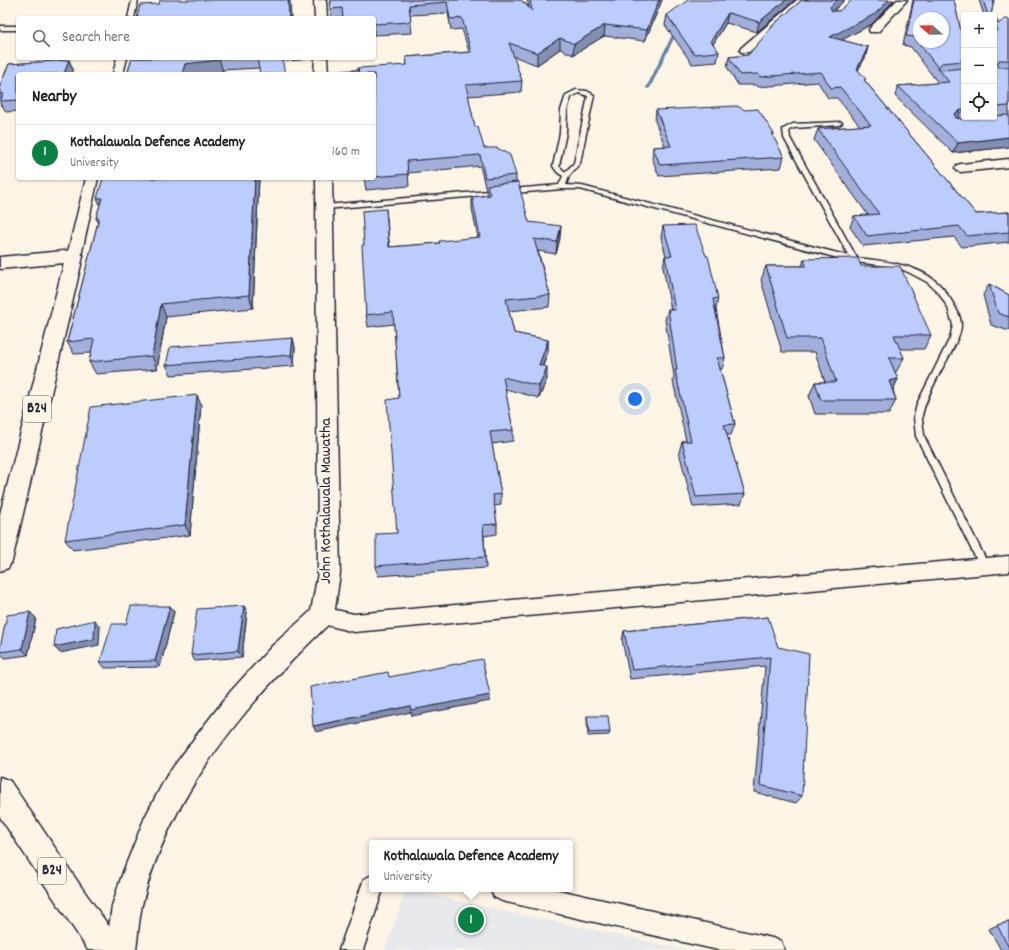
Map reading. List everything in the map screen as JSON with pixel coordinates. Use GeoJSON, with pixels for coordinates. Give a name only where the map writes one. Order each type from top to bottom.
{"type":"FeatureCollection","features":[{"type":"Feature","properties":{"kind":"main road"},"geometry":{"type":"LineString","coordinates":[[0,263],[74,256]]}},
{"type":"Feature","properties":{"kind":"main road","name":"B24"},"geometry":{"type":"LineString","coordinates":[[0,561],[74,256]]}},
{"type":"Feature","properties":{"kind":"main road","name":"B24"},"geometry":{"type":"LineString","coordinates":[[0,791],[71,900],[107,950]]}},
{"type":"Feature","properties":{"kind":"street"},"geometry":{"type":"LineString","coordinates":[[320,0],[321,16]]}},
{"type":"Feature","properties":{"kind":"street"},"geometry":{"type":"LineString","coordinates":[[745,50],[803,0]]}},
{"type":"Feature","properties":{"kind":"street"},"geometry":{"type":"LineString","coordinates":[[874,30],[902,0]]}},
{"type":"Feature","properties":{"kind":"street"},"geometry":{"type":"LineString","coordinates":[[118,72],[122,60]]}},
{"type":"Feature","properties":{"kind":"street"},"geometry":{"type":"LineString","coordinates":[[321,60],[322,72]]}},
{"type":"Feature","properties":{"kind":"street"},"geometry":{"type":"LineString","coordinates":[[961,168],[1009,163]]}},
{"type":"Feature","properties":{"kind":"street"},"geometry":{"type":"LineString","coordinates":[[74,256],[92,180]]}},
{"type":"Feature","properties":{"kind":"street","name":"John Kothalawala Mawatha"},"geometry":{"type":"LineString","coordinates":[[322,616],[329,573],[324,180]]}},
{"type":"Feature","properties":{"kind":"street"},"geometry":{"type":"LineString","coordinates":[[121,950],[127,906],[137,872],[155,827],[176,787],[205,745],[240,700],[281,654],[322,616],[354,623],[1009,564]]}},
{"type":"Feature","properties":{"kind":"street"},"geometry":{"type":"LineString","coordinates":[[351,950],[370,892]]}},
{"type":"Feature","properties":{"kind":"street"},"geometry":{"type":"LineString","coordinates":[[515,892],[772,950]]}},
{"type":"Feature","properties":{"kind":"lane"},"geometry":{"type":"LineString","coordinates":[[131,16],[135,0]]}},
{"type":"Feature","properties":{"kind":"lane"},"geometry":{"type":"LineString","coordinates":[[0,28],[16,28]]}},
{"type":"Feature","properties":{"kind":"lane"},"geometry":{"type":"LineString","coordinates":[[364,72],[377,71]]}},
{"type":"Feature","properties":{"kind":"lane"},"geometry":{"type":"LineString","coordinates":[[562,187],[566,175],[576,163],[591,95],[584,92],[574,91],[568,96],[564,110],[563,133],[556,166],[559,171],[566,175]]}},
{"type":"Feature","properties":{"kind":"lane"},"geometry":{"type":"LineString","coordinates":[[839,123],[793,126],[786,129],[787,138],[854,260]]}},
{"type":"Feature","properties":{"kind":"lane"},"geometry":{"type":"LineString","coordinates":[[325,207],[562,187],[580,187],[854,260],[898,265],[916,272],[930,280],[942,291],[952,308],[957,325],[954,338],[921,404],[918,417],[920,436],[984,566]]}},
{"type":"Feature","properties":{"kind":"shaded area"},"geometry":{"type":"Polygon","coordinates":[[[405,892],[415,892],[688,950],[385,950],[405,892]]]}},
{"type":"Feature","properties":{"kind":"building"},"geometry":{"type":"Polygon","coordinates":[[[160,0],[288,0],[289,16],[137,16],[140,5],[159,4],[160,0]]]}},
{"type":"Feature","properties":{"kind":"building"},"geometry":{"type":"Polygon","coordinates":[[[331,0],[521,0],[532,11],[530,0],[659,0],[647,30],[605,25],[574,44],[560,38],[537,53],[509,43],[522,81],[466,85],[475,127],[478,127],[484,148],[497,148],[510,155],[516,175],[485,178],[480,155],[407,161],[408,174],[376,177],[376,72],[359,72],[358,68],[407,65],[406,57],[471,52],[462,18],[450,19],[447,2],[409,5],[411,22],[376,24],[376,16],[343,16],[342,8],[330,9],[331,0]]]}},
{"type":"Feature","properties":{"kind":"building"},"geometry":{"type":"Polygon","coordinates":[[[688,0],[786,0],[759,22],[728,13],[711,41],[719,52],[694,54],[667,15],[688,0]]]}},
{"type":"Feature","properties":{"kind":"building"},"geometry":{"type":"Polygon","coordinates":[[[802,0],[837,0],[830,7],[832,11],[839,11],[852,0],[889,0],[875,14],[830,37],[868,47],[857,69],[866,79],[864,80],[976,214],[1009,212],[1009,232],[967,236],[959,226],[867,236],[854,216],[879,214],[818,129],[871,125],[840,87],[831,88],[821,72],[760,77],[758,74],[740,75],[729,57],[748,55],[772,26],[802,0]]]}},
{"type":"Feature","properties":{"kind":"building"},"geometry":{"type":"Polygon","coordinates":[[[914,0],[954,0],[961,32],[961,61],[942,63],[938,67],[942,70],[961,68],[961,110],[954,114],[956,118],[961,120],[997,120],[997,116],[1009,115],[1009,137],[958,143],[898,86],[949,82],[923,48],[949,48],[949,12],[913,12],[913,37],[906,36],[914,0]]]}},
{"type":"Feature","properties":{"kind":"building"},"geometry":{"type":"Polygon","coordinates":[[[983,0],[994,0],[992,12],[987,12],[983,0]]]}},
{"type":"Feature","properties":{"kind":"building"},"geometry":{"type":"Polygon","coordinates":[[[1005,19],[1009,19],[1009,60],[999,60],[997,65],[997,20],[998,24],[1005,19]]]}},
{"type":"Feature","properties":{"kind":"building"},"geometry":{"type":"Polygon","coordinates":[[[69,60],[65,72],[16,72],[16,100],[0,101],[4,94],[0,94],[0,85],[9,64],[69,60]]]}},
{"type":"Feature","properties":{"kind":"building"},"geometry":{"type":"Polygon","coordinates":[[[131,60],[219,60],[185,64],[183,72],[128,72],[131,60]]]}},
{"type":"Feature","properties":{"kind":"building"},"geometry":{"type":"Polygon","coordinates":[[[257,60],[282,60],[285,72],[260,72],[257,60]]]}},
{"type":"Feature","properties":{"kind":"building"},"geometry":{"type":"Polygon","coordinates":[[[997,65],[999,67],[1009,67],[1009,106],[997,107],[997,65]]]}},
{"type":"Feature","properties":{"kind":"building"},"geometry":{"type":"Polygon","coordinates":[[[737,106],[745,110],[758,109],[774,134],[772,134],[784,157],[660,165],[653,147],[671,146],[656,110],[737,106]]]}},
{"type":"Feature","properties":{"kind":"building"},"geometry":{"type":"Polygon","coordinates":[[[102,180],[255,180],[249,295],[161,304],[152,356],[89,362],[94,339],[67,342],[99,218],[96,218],[102,198],[97,198],[102,180]]]}},
{"type":"Feature","properties":{"kind":"building"},"geometry":{"type":"Polygon","coordinates":[[[518,182],[529,222],[561,226],[557,242],[534,239],[550,295],[506,299],[514,333],[548,340],[539,365],[547,367],[539,386],[503,377],[513,430],[490,432],[501,494],[493,495],[497,524],[483,525],[485,557],[376,566],[376,534],[397,533],[387,400],[399,398],[393,312],[366,315],[362,245],[364,245],[362,211],[386,209],[389,247],[440,243],[439,241],[480,237],[472,197],[490,195],[487,185],[518,182]]]}},
{"type":"Feature","properties":{"kind":"building"},"geometry":{"type":"Polygon","coordinates":[[[695,225],[706,256],[708,256],[718,298],[713,299],[725,358],[717,358],[735,424],[724,425],[745,494],[696,497],[682,441],[691,441],[675,370],[677,370],[668,309],[675,310],[665,256],[672,256],[663,226],[695,225]]]}},
{"type":"Feature","properties":{"kind":"building"},"geometry":{"type":"Polygon","coordinates":[[[858,258],[861,266],[900,266],[931,335],[894,335],[904,358],[889,358],[898,379],[889,381],[896,400],[821,400],[815,382],[836,382],[821,338],[787,338],[766,266],[806,266],[804,259],[858,258]]]}},
{"type":"Feature","properties":{"kind":"building"},"geometry":{"type":"Polygon","coordinates":[[[989,284],[1009,295],[1009,317],[998,313],[989,284]]]}},
{"type":"Feature","properties":{"kind":"building"},"geometry":{"type":"Polygon","coordinates":[[[293,338],[291,355],[166,365],[170,347],[293,338]]]}},
{"type":"Feature","properties":{"kind":"building"},"geometry":{"type":"Polygon","coordinates":[[[197,395],[185,525],[65,540],[91,407],[197,395]]]}},
{"type":"Feature","properties":{"kind":"building"},"geometry":{"type":"Polygon","coordinates":[[[131,606],[170,606],[155,661],[100,662],[112,624],[126,624],[131,606]]]}},
{"type":"Feature","properties":{"kind":"building"},"geometry":{"type":"Polygon","coordinates":[[[244,606],[238,651],[191,655],[197,609],[244,606]]]}},
{"type":"Feature","properties":{"kind":"building"},"geometry":{"type":"Polygon","coordinates":[[[30,612],[22,649],[0,652],[7,615],[30,612]]]}},
{"type":"Feature","properties":{"kind":"building"},"geometry":{"type":"Polygon","coordinates":[[[768,617],[778,647],[809,654],[802,796],[760,785],[770,657],[632,670],[624,631],[768,617]]]}},
{"type":"Feature","properties":{"kind":"building"},"geometry":{"type":"Polygon","coordinates":[[[95,620],[94,639],[54,647],[56,629],[95,620]]]}},
{"type":"Feature","properties":{"kind":"building"},"geometry":{"type":"Polygon","coordinates":[[[482,659],[490,695],[411,710],[410,706],[313,726],[310,687],[388,672],[389,677],[482,659]]]}},
{"type":"Feature","properties":{"kind":"building"},"geometry":{"type":"Polygon","coordinates":[[[587,716],[608,716],[610,732],[589,733],[587,716]]]}},
{"type":"Feature","properties":{"kind":"building"},"geometry":{"type":"Polygon","coordinates":[[[1009,922],[1009,948],[997,925],[1009,922]]]}},
{"type":"Feature","properties":{"kind":"waterway"},"geometry":{"type":"LineString","coordinates":[[648,88],[676,30]]}},
{"type":"Feature","properties":{"kind":"place","name":"Kothalawala Defence Academy"},"geometry":{"type":"Point","coordinates":[471,920]}}]}
